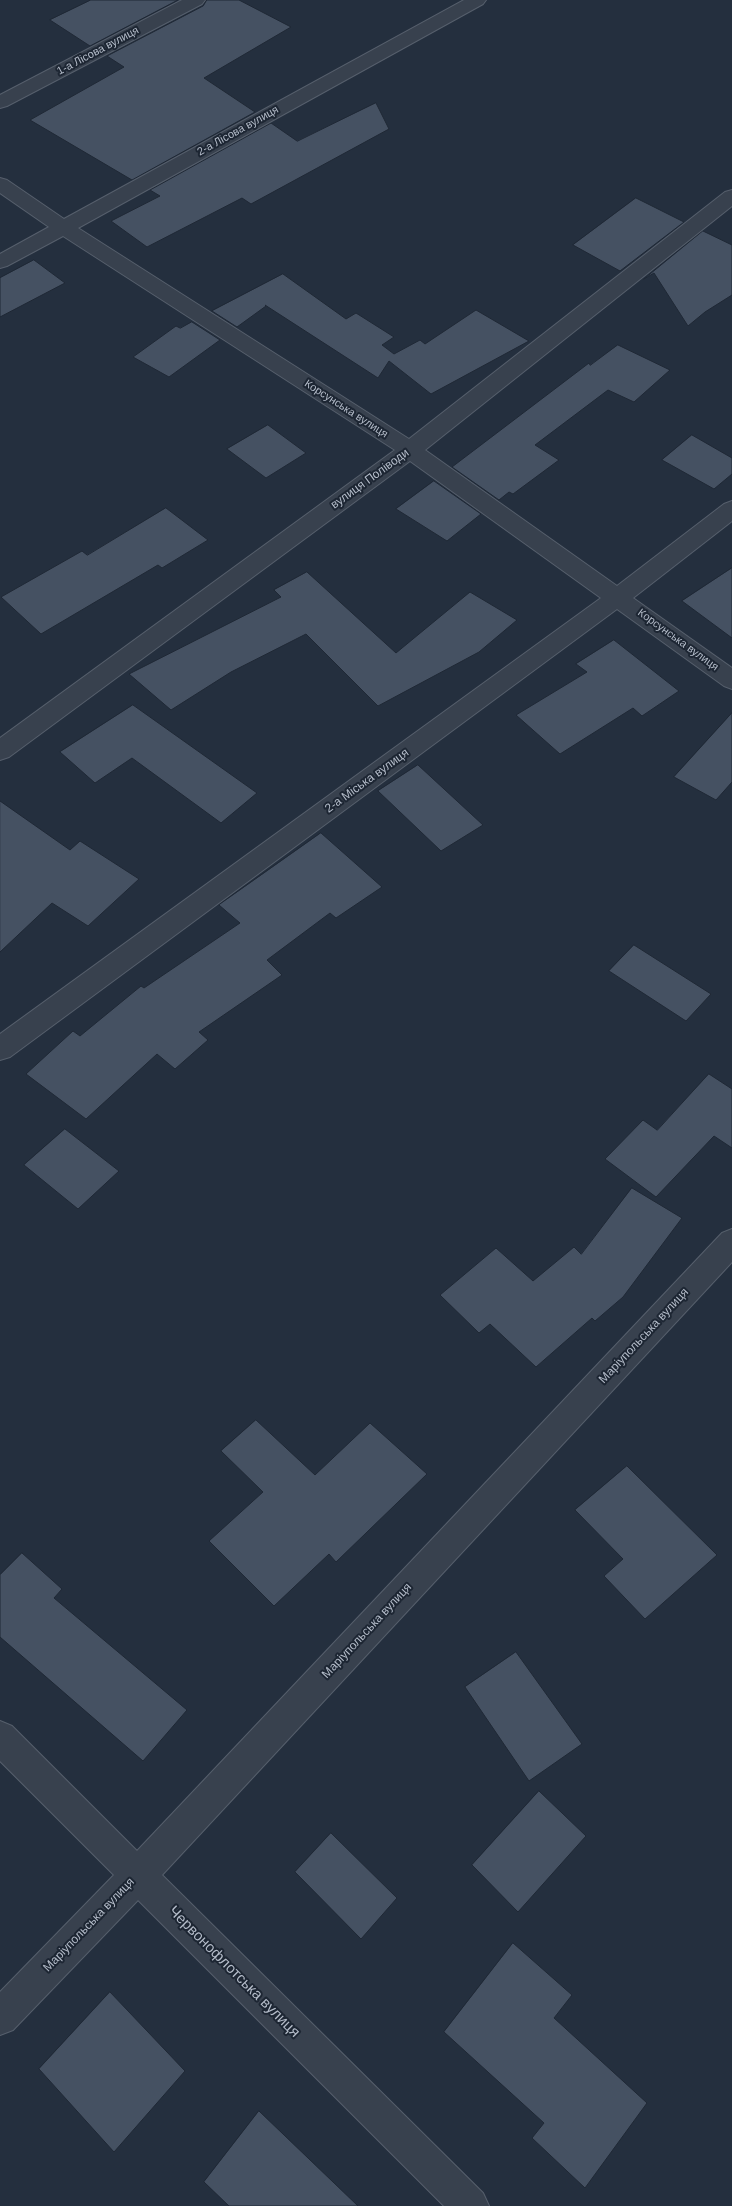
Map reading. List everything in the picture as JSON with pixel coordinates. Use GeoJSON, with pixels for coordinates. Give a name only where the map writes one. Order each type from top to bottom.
{"type":"FeatureCollection","features":[{"type":"Feature","properties":{"kind":"street","name":"1-а Лісова вулиця"},"geometry":{"type":"LineString","coordinates":[[0,102],[196,0]]}},
{"type":"Feature","properties":{"kind":"street","name":"2-а Лісова вулиця"},"geometry":{"type":"LineString","coordinates":[[0,262],[477,0]]}},
{"type":"Feature","properties":{"kind":"street","name":"Корсунська вулиця"},"geometry":{"type":"LineString","coordinates":[[0,184],[63,227],[410,450],[732,680]]}},
{"type":"Feature","properties":{"kind":"street","name":"вулиця Поліводи"},"geometry":{"type":"LineString","coordinates":[[0,751],[410,450],[732,196]]}},
{"type":"Feature","properties":{"kind":"street","name":"2-а Міська вулиця"},"geometry":{"type":"LineString","coordinates":[[0,1049],[618,597],[732,509]]}},
{"type":"Feature","properties":{"kind":"street","name":"Маріупольська вулиця"},"geometry":{"type":"LineString","coordinates":[[0,2018],[137,1876],[732,1242]]}},
{"type":"Feature","properties":{"kind":"street","name":"Червонофлотська вулиця"},"geometry":{"type":"LineString","coordinates":[[0,1738],[470,2206]]}},
{"type":"Feature","properties":{"kind":"building"},"geometry":{"type":"Polygon","coordinates":[[[91,0],[178,0],[90,46],[50,20],[91,0]]]}},
{"type":"Feature","properties":{"kind":"building"},"geometry":{"type":"Polygon","coordinates":[[[207,0],[239,0],[291,27],[204,78],[255,112],[132,180],[30,120],[124,67],[107,56],[203,6],[207,0]]]}},
{"type":"Feature","properties":{"kind":"building"},"geometry":{"type":"Polygon","coordinates":[[[376,103],[389,129],[251,204],[242,198],[147,247],[111,221],[160,196],[150,190],[271,123],[297,141],[376,103]]]}},
{"type":"Feature","properties":{"kind":"building"},"geometry":{"type":"Polygon","coordinates":[[[636,198],[684,222],[620,271],[573,245],[636,198]]]}},
{"type":"Feature","properties":{"kind":"building"},"geometry":{"type":"Polygon","coordinates":[[[703,231],[732,245],[732,295],[705,312],[688,326],[654,273],[644,279],[703,231]]]}},
{"type":"Feature","properties":{"kind":"building"},"geometry":{"type":"Polygon","coordinates":[[[34,260],[65,283],[0,317],[0,278],[34,260]]]}},
{"type":"Feature","properties":{"kind":"building"},"geometry":{"type":"Polygon","coordinates":[[[283,274],[346,319],[356,313],[394,337],[382,345],[394,354],[420,340],[425,344],[476,310],[529,341],[431,394],[389,361],[378,378],[265,305],[237,327],[212,311],[283,274]]]}},
{"type":"Feature","properties":{"kind":"building"},"geometry":{"type":"Polygon","coordinates":[[[192,322],[220,340],[169,377],[133,357],[176,326],[180,328],[192,322]]]}},
{"type":"Feature","properties":{"kind":"building"},"geometry":{"type":"Polygon","coordinates":[[[618,345],[670,370],[634,402],[608,390],[535,445],[559,460],[513,494],[509,492],[499,500],[452,467],[589,363],[590,365],[618,345]]]}},
{"type":"Feature","properties":{"kind":"building"},"geometry":{"type":"Polygon","coordinates":[[[268,425],[306,453],[266,478],[227,449],[268,425]]]}},
{"type":"Feature","properties":{"kind":"building"},"geometry":{"type":"Polygon","coordinates":[[[692,435],[732,458],[732,474],[714,489],[662,460],[692,435]]]}},
{"type":"Feature","properties":{"kind":"building"},"geometry":{"type":"Polygon","coordinates":[[[434,481],[481,514],[447,541],[396,509],[434,481]]]}},
{"type":"Feature","properties":{"kind":"building"},"geometry":{"type":"Polygon","coordinates":[[[166,508],[208,540],[162,568],[158,565],[41,634],[1,597],[82,551],[87,555],[166,508]]]}},
{"type":"Feature","properties":{"kind":"building"},"geometry":{"type":"Polygon","coordinates":[[[732,568],[732,638],[682,601],[732,568]]]}},
{"type":"Feature","properties":{"kind":"building"},"geometry":{"type":"Polygon","coordinates":[[[307,572],[396,653],[470,592],[517,620],[479,652],[378,706],[306,634],[231,672],[171,710],[129,674],[281,597],[274,590],[307,572]]]}},
{"type":"Feature","properties":{"kind":"building"},"geometry":{"type":"Polygon","coordinates":[[[614,640],[679,691],[642,716],[633,708],[560,754],[516,715],[587,672],[576,664],[614,640]]]}},
{"type":"Feature","properties":{"kind":"building"},"geometry":{"type":"Polygon","coordinates":[[[133,705],[257,793],[221,823],[132,758],[95,783],[60,752],[133,705]]]}},
{"type":"Feature","properties":{"kind":"building"},"geometry":{"type":"Polygon","coordinates":[[[732,713],[732,782],[716,800],[674,777],[732,713]]]}},
{"type":"Feature","properties":{"kind":"building"},"geometry":{"type":"Polygon","coordinates":[[[418,765],[483,825],[441,851],[378,791],[418,765]]]}},
{"type":"Feature","properties":{"kind":"building"},"geometry":{"type":"Polygon","coordinates":[[[0,801],[70,850],[80,841],[139,879],[88,926],[52,903],[0,952],[0,801]]]}},
{"type":"Feature","properties":{"kind":"building"},"geometry":{"type":"Polygon","coordinates":[[[321,833],[382,887],[336,918],[330,913],[267,960],[282,975],[199,1032],[208,1040],[175,1069],[157,1054],[86,1119],[26,1074],[73,1031],[80,1036],[141,986],[144,988],[240,923],[219,905],[321,833]]]}},
{"type":"Feature","properties":{"kind":"building"},"geometry":{"type":"Polygon","coordinates":[[[634,945],[711,994],[686,1021],[609,971],[634,945]]]}},
{"type":"Feature","properties":{"kind":"building"},"geometry":{"type":"Polygon","coordinates":[[[709,1074],[732,1089],[732,1148],[714,1136],[656,1197],[605,1159],[643,1120],[657,1130],[709,1074]]]}},
{"type":"Feature","properties":{"kind":"building"},"geometry":{"type":"Polygon","coordinates":[[[65,1129],[119,1171],[78,1209],[24,1165],[65,1129]]]}},
{"type":"Feature","properties":{"kind":"building"},"geometry":{"type":"Polygon","coordinates":[[[632,1188],[682,1218],[623,1297],[595,1321],[592,1318],[536,1367],[490,1324],[479,1333],[440,1295],[496,1248],[533,1281],[574,1247],[581,1254],[632,1188]]]}},
{"type":"Feature","properties":{"kind":"building"},"geometry":{"type":"Polygon","coordinates":[[[256,1420],[315,1475],[370,1423],[427,1474],[336,1562],[329,1554],[274,1606],[209,1541],[263,1492],[221,1451],[256,1420]]]}},
{"type":"Feature","properties":{"kind":"building"},"geometry":{"type":"Polygon","coordinates":[[[627,1466],[717,1555],[645,1619],[604,1576],[623,1559],[575,1510],[627,1466]]]}},
{"type":"Feature","properties":{"kind":"building"},"geometry":{"type":"Polygon","coordinates":[[[22,1553],[62,1589],[54,1598],[187,1710],[143,1761],[0,1637],[0,1575],[22,1553]]]}},
{"type":"Feature","properties":{"kind":"building"},"geometry":{"type":"Polygon","coordinates":[[[516,1652],[582,1744],[529,1781],[465,1687],[516,1652]]]}},
{"type":"Feature","properties":{"kind":"building"},"geometry":{"type":"Polygon","coordinates":[[[539,1791],[586,1836],[518,1912],[472,1865],[539,1791]]]}},
{"type":"Feature","properties":{"kind":"building"},"geometry":{"type":"Polygon","coordinates":[[[331,1833],[397,1898],[361,1939],[295,1872],[331,1833]]]}},
{"type":"Feature","properties":{"kind":"building"},"geometry":{"type":"Polygon","coordinates":[[[513,1943],[572,1995],[554,2018],[647,2103],[585,2188],[532,2138],[544,2123],[444,2032],[513,1943]]]}},
{"type":"Feature","properties":{"kind":"building"},"geometry":{"type":"Polygon","coordinates":[[[110,1992],[185,2071],[114,2152],[39,2069],[110,1992]]]}},
{"type":"Feature","properties":{"kind":"building"},"geometry":{"type":"Polygon","coordinates":[[[259,2111],[358,2206],[229,2206],[204,2182],[259,2111]]]}}]}
